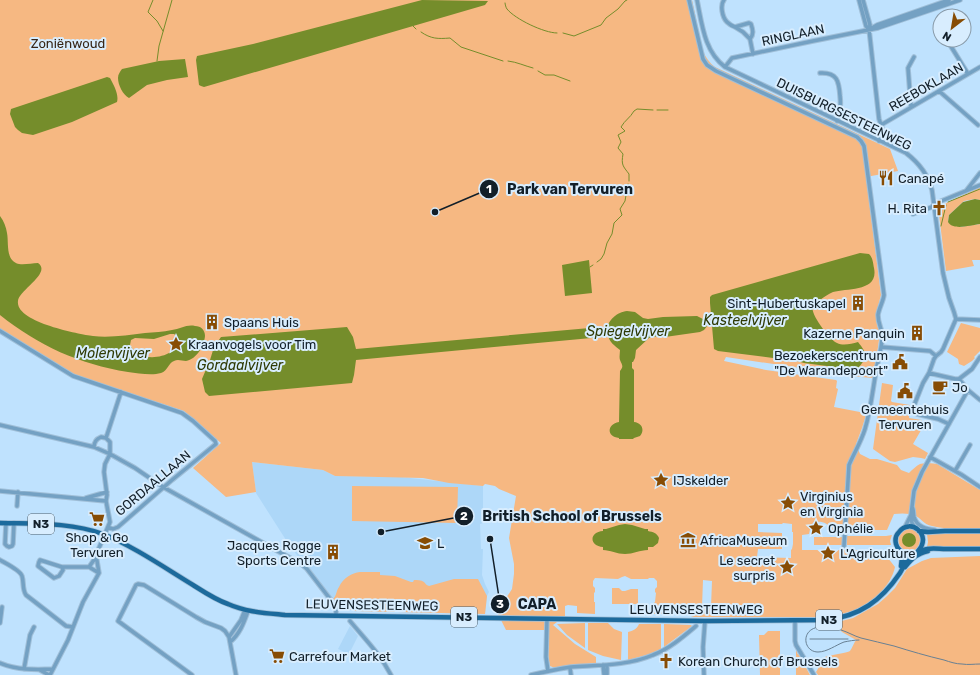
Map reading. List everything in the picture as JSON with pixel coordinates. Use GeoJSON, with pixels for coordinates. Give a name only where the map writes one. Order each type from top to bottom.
{"type":"FeatureCollection","features":[{"type":"Feature","properties":{"kind":"main road","name":"LEUVENSESTEENWEG"},"geometry":{"type":"LineString","coordinates":[[0,523],[68,526],[104,535],[135,550],[221,602],[246,610],[285,615],[705,621],[826,620],[840,618],[861,611],[875,601],[888,590],[902,571],[911,554]]}},
{"type":"Feature","properties":{"kind":"main road"},"geometry":{"type":"LineString","coordinates":[[905,527],[909,526],[928,532],[980,531]]}},
{"type":"Feature","properties":{"kind":"main road","name":"N3"},"geometry":{"type":"LineString","coordinates":[[901,551],[896,544],[896,537],[899,531],[905,527]]}},
{"type":"Feature","properties":{"kind":"main road"},"geometry":{"type":"LineString","coordinates":[[917,529],[923,538],[921,548],[918,551]]}},
{"type":"Feature","properties":{"kind":"main road","name":"N3"},"geometry":{"type":"LineString","coordinates":[[911,554],[928,548],[980,549]]}},
{"type":"Feature","properties":{"kind":"main road","name":"N3"},"geometry":{"type":"LineString","coordinates":[[902,571],[912,558],[926,552],[945,549]]}},
{"type":"Feature","properties":{"kind":"main road","name":"LEUVENSESTEENWEG"},"geometry":{"type":"LineString","coordinates":[[895,580],[902,562],[901,551]]}},
{"type":"Feature","properties":{"kind":"main road"},"geometry":{"type":"LineString","coordinates":[[901,551],[906,554],[911,554]]}},
{"type":"Feature","properties":{"kind":"street"},"geometry":{"type":"LineString","coordinates":[[689,0],[701,53],[707,65],[716,71],[857,138],[864,146],[884,295],[878,314],[879,325],[882,333],[881,347],[865,429],[849,465],[844,546]]}},
{"type":"Feature","properties":{"kind":"street","name":"DUISBURGSESTEENWEG"},"geometry":{"type":"LineString","coordinates":[[697,0],[706,40],[716,60],[725,67],[907,154],[926,172],[931,184],[944,277],[956,319]]}},
{"type":"Feature","properties":{"kind":"street"},"geometry":{"type":"LineString","coordinates":[[724,0],[722,2],[722,6],[726,21],[743,32],[750,39]]}},
{"type":"Feature","properties":{"kind":"street"},"geometry":{"type":"LineString","coordinates":[[859,0],[866,26],[869,29]]}},
{"type":"Feature","properties":{"kind":"street"},"geometry":{"type":"LineString","coordinates":[[863,0],[870,25],[869,29],[879,119],[883,130],[879,140]]}},
{"type":"Feature","properties":{"kind":"street","name":"RINGLAAN"},"geometry":{"type":"LineString","coordinates":[[869,29],[949,0]]}},
{"type":"Feature","properties":{"kind":"street","name":"RINGLAAN"},"geometry":{"type":"LineString","coordinates":[[725,67],[732,58],[878,28],[960,0]]}},
{"type":"Feature","properties":{"kind":"street"},"geometry":{"type":"LineString","coordinates":[[735,27],[749,23],[751,24],[753,32],[750,39],[752,54]]}},
{"type":"Feature","properties":{"kind":"street"},"geometry":{"type":"LineString","coordinates":[[952,48],[968,74]]}},
{"type":"Feature","properties":{"kind":"street"},"geometry":{"type":"LineString","coordinates":[[911,107],[908,68],[914,57]]}},
{"type":"Feature","properties":{"kind":"street","name":"REEBOKLAAN"},"geometry":{"type":"LineString","coordinates":[[881,125],[980,67]]}},
{"type":"Feature","properties":{"kind":"street"},"geometry":{"type":"LineString","coordinates":[[820,73],[832,75],[839,84],[841,107],[837,121]]}},
{"type":"Feature","properties":{"kind":"street"},"geometry":{"type":"LineString","coordinates":[[939,91],[978,125]]}},
{"type":"Feature","properties":{"kind":"street"},"geometry":{"type":"LineString","coordinates":[[966,191],[980,173]]}},
{"type":"Feature","properties":{"kind":"street"},"geometry":{"type":"LineString","coordinates":[[913,214],[980,185]]}},
{"type":"Feature","properties":{"kind":"street"},"geometry":{"type":"LineString","coordinates":[[949,424],[938,419],[919,415],[914,412],[914,407],[921,387],[929,373],[932,362],[943,349],[956,319],[980,320]]}},
{"type":"Feature","properties":{"kind":"street"},"geometry":{"type":"LineString","coordinates":[[0,331],[73,376],[121,392],[106,438]]}},
{"type":"Feature","properties":{"kind":"street"},"geometry":{"type":"LineString","coordinates":[[881,347],[930,352],[936,356]]}},
{"type":"Feature","properties":{"kind":"street"},"geometry":{"type":"LineString","coordinates":[[959,379],[972,369],[980,357]]}},
{"type":"Feature","properties":{"kind":"street"},"geometry":{"type":"LineString","coordinates":[[929,373],[959,379],[968,390],[980,400]]}},
{"type":"Feature","properties":{"kind":"street"},"geometry":{"type":"LineString","coordinates":[[917,529],[912,523],[911,515],[916,485],[968,390]]}},
{"type":"Feature","properties":{"kind":"street","name":"GORDAALLAAN"},"geometry":{"type":"LineString","coordinates":[[96,558],[97,551],[108,528],[113,529],[118,527],[163,487],[216,444],[215,441],[182,413],[121,392]]}},
{"type":"Feature","properties":{"kind":"street"},"geometry":{"type":"LineString","coordinates":[[0,425],[94,447],[110,454],[163,487],[301,564],[307,569],[334,604],[336,615]]}},
{"type":"Feature","properties":{"kind":"street"},"geometry":{"type":"LineString","coordinates":[[94,447],[94,443],[101,437],[106,438],[110,442],[110,454],[105,464],[104,472],[107,492],[106,501],[110,522],[108,528]]}},
{"type":"Feature","properties":{"kind":"street"},"geometry":{"type":"LineString","coordinates":[[955,471],[970,445]]}},
{"type":"Feature","properties":{"kind":"street"},"geometry":{"type":"LineString","coordinates":[[930,457],[980,487]]}},
{"type":"Feature","properties":{"kind":"street"},"geometry":{"type":"LineString","coordinates":[[0,491],[106,501]]}},
{"type":"Feature","properties":{"kind":"street"},"geometry":{"type":"LineString","coordinates":[[17,506],[18,492]]}},
{"type":"Feature","properties":{"kind":"street"},"geometry":{"type":"LineString","coordinates":[[83,498],[107,492]]}},
{"type":"Feature","properties":{"kind":"street"},"geometry":{"type":"LineString","coordinates":[[912,507],[914,510],[915,519],[920,526],[927,529],[944,531]]}},
{"type":"Feature","properties":{"kind":"street"},"geometry":{"type":"LineString","coordinates":[[905,527],[911,515]]}},
{"type":"Feature","properties":{"kind":"street"},"geometry":{"type":"LineString","coordinates":[[6,523],[5,544],[9,547],[12,546],[14,542],[14,523]]}},
{"type":"Feature","properties":{"kind":"street"},"geometry":{"type":"LineString","coordinates":[[88,567],[96,558]]}},
{"type":"Feature","properties":{"kind":"street"},"geometry":{"type":"LineString","coordinates":[[39,670],[49,675],[53,669],[83,602],[99,573],[96,558]]}},
{"type":"Feature","properties":{"kind":"street"},"geometry":{"type":"LineString","coordinates":[[0,560],[20,573],[22,577],[23,591],[26,595],[66,626],[73,627]]}},
{"type":"Feature","properties":{"kind":"street"},"geometry":{"type":"LineString","coordinates":[[62,567],[63,570],[59,576],[54,578],[38,566],[40,560],[62,567],[88,567],[99,573]]}},
{"type":"Feature","properties":{"kind":"street"},"geometry":{"type":"LineString","coordinates":[[191,675],[118,621],[138,584],[144,585],[205,622],[222,628],[229,637],[236,675]]}},
{"type":"Feature","properties":{"kind":"street"},"geometry":{"type":"LineString","coordinates":[[0,623],[2,607]]}},
{"type":"Feature","properties":{"kind":"street"},"geometry":{"type":"LineString","coordinates":[[229,637],[242,619],[246,610]]}},
{"type":"Feature","properties":{"kind":"street"},"geometry":{"type":"LineString","coordinates":[[230,642],[236,637],[244,621],[246,610]]}},
{"type":"Feature","properties":{"kind":"street"},"geometry":{"type":"LineString","coordinates":[[546,619],[546,657],[548,671]]}},
{"type":"Feature","properties":{"kind":"street"},"geometry":{"type":"LineString","coordinates":[[350,621],[378,653],[391,675]]}},
{"type":"Feature","properties":{"kind":"street"},"geometry":{"type":"LineString","coordinates":[[704,675],[703,647],[705,621]]}},
{"type":"Feature","properties":{"kind":"street"},"geometry":{"type":"LineString","coordinates":[[796,621],[796,646],[814,675]]}},
{"type":"Feature","properties":{"kind":"street"},"geometry":{"type":"LineString","coordinates":[[531,675],[570,668],[631,662],[654,655],[672,645],[696,626]]}},
{"type":"Feature","properties":{"kind":"street"},"geometry":{"type":"LineString","coordinates":[[24,669],[30,635],[34,627]]}},
{"type":"Feature","properties":{"kind":"street"},"geometry":{"type":"LineString","coordinates":[[0,664],[24,669],[53,669]]}},
{"type":"Feature","properties":{"kind":"street"},"geometry":{"type":"LineString","coordinates":[[605,665],[606,675]]}},
{"type":"Feature","properties":{"kind":"street"},"geometry":{"type":"LineString","coordinates":[[570,668],[571,675]]}},
{"type":"Feature","properties":{"kind":"shaded area"},"geometry":{"type":"Polygon","coordinates":[[[252,462],[323,470],[335,476],[401,477],[483,486],[483,523],[480,524],[481,549],[483,549],[482,575],[489,592],[487,596],[485,614],[353,611],[343,609],[322,587],[311,570],[307,569],[286,540],[256,493],[252,462]]]}},
{"type":"Feature","properties":{"kind":"shaded area"},"geometry":{"type":"Polygon","coordinates":[[[350,626],[358,636],[349,654],[338,649],[350,626]]]}},
{"type":"Feature","properties":{"kind":"green space","name":"Zoniënwoud"},"geometry":{"type":"Polygon","coordinates":[[[0,0],[692,0],[703,51],[708,60],[715,67],[890,149],[898,171],[866,177],[881,295],[876,314],[877,325],[880,333],[873,378],[726,357],[724,361],[766,370],[836,380],[836,388],[838,389],[834,407],[865,413],[866,415],[856,444],[860,454],[870,459],[877,459],[897,465],[901,470],[909,473],[920,464],[937,464],[980,490],[980,528],[950,528],[932,526],[911,514],[894,514],[887,530],[830,530],[828,525],[824,523],[814,522],[811,525],[809,534],[802,535],[802,550],[878,550],[884,553],[895,567],[889,582],[878,595],[857,609],[834,616],[694,617],[684,614],[684,607],[681,606],[672,607],[671,614],[654,614],[655,589],[657,587],[657,581],[654,578],[631,579],[625,576],[618,579],[595,578],[593,581],[593,586],[595,588],[595,614],[577,613],[577,606],[568,605],[565,606],[565,616],[553,625],[575,644],[596,657],[596,663],[555,668],[550,666],[548,655],[548,630],[506,630],[497,612],[512,589],[514,564],[509,538],[516,496],[495,486],[485,484],[483,486],[449,483],[423,478],[335,476],[323,470],[252,462],[256,492],[226,497],[193,468],[221,443],[184,411],[74,375],[0,329],[0,0]],[[758,524],[758,532],[782,533],[782,549],[758,549],[757,557],[791,558],[793,544],[792,524],[758,524]],[[703,580],[702,607],[711,607],[712,581],[703,580]]]}},
{"type":"Feature","properties":{"kind":"green space"},"geometry":{"type":"Polygon","coordinates":[[[980,187],[980,200],[975,199],[964,201],[949,215],[948,222],[960,227],[980,224],[980,260],[972,260],[974,266],[946,271],[938,207],[980,187]]]}},
{"type":"Feature","properties":{"kind":"green space"},"geometry":{"type":"Polygon","coordinates":[[[961,323],[980,328],[980,351],[972,361],[964,366],[959,364],[958,359],[947,352],[961,323]]]}},
{"type":"Feature","properties":{"kind":"green space"},"geometry":{"type":"Polygon","coordinates":[[[882,383],[893,385],[892,402],[910,405],[909,418],[922,421],[927,420],[913,444],[928,453],[925,459],[913,457],[895,462],[890,461],[873,449],[882,383]]]}},
{"type":"Feature","properties":{"kind":"green space"},"geometry":{"type":"Polygon","coordinates":[[[352,486],[458,487],[457,523],[352,521],[352,486]]]}},
{"type":"Feature","properties":{"kind":"green space"},"geometry":{"type":"Polygon","coordinates":[[[907,529],[914,530],[918,533],[920,538],[920,543],[914,551],[909,552],[901,547],[898,541],[901,533],[907,529]]]}},
{"type":"Feature","properties":{"kind":"green space"},"geometry":{"type":"Polygon","coordinates":[[[927,534],[980,534],[980,547],[927,547],[927,534]]]}},
{"type":"Feature","properties":{"kind":"green space"},"geometry":{"type":"Polygon","coordinates":[[[892,535],[890,541],[891,545],[847,545],[847,536],[892,535]]]}},
{"type":"Feature","properties":{"kind":"green space"},"geometry":{"type":"Polygon","coordinates":[[[814,537],[842,537],[842,545],[814,545],[814,537]]]}},
{"type":"Feature","properties":{"kind":"green space"},"geometry":{"type":"Polygon","coordinates":[[[980,556],[980,675],[818,675],[816,672],[825,657],[850,651],[856,640],[842,632],[834,623],[853,618],[878,604],[895,588],[907,569],[931,558],[980,556]]]}},
{"type":"Feature","properties":{"kind":"green space"},"geometry":{"type":"Polygon","coordinates":[[[360,572],[380,572],[380,575],[395,576],[411,582],[414,580],[419,580],[429,586],[454,579],[478,579],[487,596],[485,614],[353,611],[344,609],[333,599],[338,588],[345,579],[360,572]]]}},
{"type":"Feature","properties":{"kind":"green space"},"geometry":{"type":"Polygon","coordinates":[[[612,588],[619,588],[622,591],[638,589],[638,604],[612,604],[612,588]]]}},
{"type":"Feature","properties":{"kind":"green space"},"geometry":{"type":"Polygon","coordinates":[[[585,623],[585,648],[567,635],[557,624],[585,623]]]}},
{"type":"Feature","properties":{"kind":"green space"},"geometry":{"type":"Polygon","coordinates":[[[588,623],[608,623],[614,629],[622,632],[621,660],[603,656],[588,650],[588,623]]]}},
{"type":"Feature","properties":{"kind":"green space"},"geometry":{"type":"Polygon","coordinates":[[[639,624],[661,624],[661,649],[650,654],[628,660],[628,632],[635,630],[639,624]]]}},
{"type":"Feature","properties":{"kind":"green space"},"geometry":{"type":"Polygon","coordinates":[[[664,624],[691,625],[692,626],[664,647],[664,624]]]}},
{"type":"Feature","properties":{"kind":"green space"},"geometry":{"type":"Polygon","coordinates":[[[768,631],[780,631],[780,675],[760,675],[759,635],[764,635],[768,631]]]}},
{"type":"Feature","properties":{"kind":"green space"},"geometry":{"type":"Polygon","coordinates":[[[796,650],[797,653],[810,675],[796,675],[796,650]]]}},
{"type":"Feature","properties":{"kind":"water"},"geometry":{"type":"Polygon","coordinates":[[[422,0],[488,1],[485,5],[204,87],[199,85],[196,60],[197,56],[253,44],[422,0]]]}},
{"type":"Feature","properties":{"kind":"water"},"geometry":{"type":"Polygon","coordinates":[[[185,59],[188,77],[147,85],[129,98],[120,87],[118,77],[122,69],[159,61],[185,59]]]}},
{"type":"Feature","properties":{"kind":"water"},"geometry":{"type":"Polygon","coordinates":[[[107,77],[110,78],[116,90],[117,102],[72,122],[33,135],[22,133],[15,127],[10,114],[11,109],[107,77]]]}},
{"type":"Feature","properties":{"kind":"water"},"geometry":{"type":"Polygon","coordinates":[[[975,199],[980,200],[980,224],[962,227],[950,225],[948,222],[949,215],[963,202],[975,199]]]}},
{"type":"Feature","properties":{"kind":"water","name":"Molenvijver"},"geometry":{"type":"Polygon","coordinates":[[[0,216],[6,229],[8,237],[8,251],[12,259],[19,264],[38,263],[41,267],[41,272],[38,277],[18,301],[20,308],[26,315],[49,326],[62,330],[99,337],[162,332],[186,326],[199,327],[204,332],[205,336],[203,344],[197,355],[190,360],[174,361],[170,363],[165,371],[161,373],[144,374],[110,369],[76,359],[45,345],[0,315],[0,216]],[[174,334],[154,339],[135,338],[131,340],[130,345],[137,353],[146,357],[165,355],[173,351],[178,345],[179,340],[174,334]]]}},
{"type":"Feature","properties":{"kind":"water","name":"Kasteelvijver"},"geometry":{"type":"Polygon","coordinates":[[[860,253],[869,254],[872,259],[874,276],[872,281],[861,288],[833,292],[813,306],[814,314],[817,320],[825,332],[834,341],[844,345],[858,342],[861,346],[865,352],[866,359],[857,370],[804,363],[786,358],[773,358],[718,351],[714,349],[710,303],[710,297],[712,295],[860,253]]]}},
{"type":"Feature","properties":{"kind":"water"},"geometry":{"type":"Polygon","coordinates":[[[589,260],[592,293],[565,296],[562,265],[589,260]]]}},
{"type":"Feature","properties":{"kind":"water","name":"Spiegelvijver"},"geometry":{"type":"Polygon","coordinates":[[[627,311],[635,312],[643,318],[648,319],[697,316],[703,319],[708,325],[700,332],[649,338],[636,350],[635,358],[632,362],[632,368],[634,370],[634,422],[641,425],[642,434],[633,439],[619,439],[610,433],[610,428],[615,423],[619,422],[620,371],[622,366],[620,350],[611,342],[607,331],[609,322],[615,316],[619,313],[627,311]]]}},
{"type":"Feature","properties":{"kind":"water","name":"Gordaalvijver"},"geometry":{"type":"Polygon","coordinates":[[[347,327],[353,337],[356,349],[601,327],[604,334],[602,337],[356,360],[352,383],[209,396],[205,392],[202,379],[214,347],[221,337],[347,327]]]}},
{"type":"Feature","properties":{"kind":"water"},"geometry":{"type":"Polygon","coordinates":[[[625,524],[648,529],[648,531],[655,533],[659,538],[658,543],[653,547],[648,547],[648,550],[625,554],[603,550],[603,547],[598,546],[593,542],[593,536],[598,532],[603,531],[603,529],[625,524]]]}},
{"type":"Feature","properties":{"kind":"water"},"geometry":{"type":"Polygon","coordinates":[[[906,533],[912,533],[916,537],[916,543],[912,547],[906,547],[902,543],[902,537],[906,533]]]}},
{"type":"Feature","properties":{"kind":"waterway"},"geometry":{"type":"LineString","coordinates":[[153,0],[148,12],[157,21],[163,31]]}},
{"type":"Feature","properties":{"kind":"waterway"},"geometry":{"type":"LineString","coordinates":[[157,61],[159,46],[172,0]]}},
{"type":"Feature","properties":{"kind":"waterway"},"geometry":{"type":"LineString","coordinates":[[563,33],[574,36],[601,25],[606,18],[627,0]]}},
{"type":"Feature","properties":{"kind":"waterway"},"geometry":{"type":"LineString","coordinates":[[505,3],[507,9],[516,17],[545,31],[557,33]]}},
{"type":"Feature","properties":{"kind":"waterway"},"geometry":{"type":"LineString","coordinates":[[413,26],[416,29]]}},
{"type":"Feature","properties":{"kind":"waterway"},"geometry":{"type":"LineString","coordinates":[[421,32],[435,38],[450,38],[461,47],[503,61]]}},
{"type":"Feature","properties":{"kind":"waterway"},"geometry":{"type":"LineString","coordinates":[[508,61],[533,68]]}},
{"type":"Feature","properties":{"kind":"waterway"},"geometry":{"type":"LineString","coordinates":[[538,71],[545,75],[554,75],[570,81]]}},
{"type":"Feature","properties":{"kind":"waterway"},"geometry":{"type":"LineString","coordinates":[[629,181],[629,174],[622,163],[623,154],[618,148],[621,142],[618,135],[625,131],[621,127],[634,111],[637,109],[653,110]]}},
{"type":"Feature","properties":{"kind":"waterway"},"geometry":{"type":"LineString","coordinates":[[657,110],[668,110]]}},
{"type":"Feature","properties":{"kind":"waterway"},"geometry":{"type":"LineString","coordinates":[[597,262],[604,254],[607,243],[612,234],[614,223],[622,215],[620,209],[625,201],[628,184]]}},
{"type":"Feature","properties":{"kind":"waterway"},"geometry":{"type":"LineString","coordinates":[[948,202],[980,189]]}},
{"type":"Feature","properties":{"kind":"waterway"},"geometry":{"type":"LineString","coordinates":[[941,226],[946,205]]}},
{"type":"Feature","properties":{"kind":"tram line"},"geometry":{"type":"LineString","coordinates":[[859,640],[844,642],[821,652],[813,651],[806,644],[807,634],[810,630],[823,627],[834,628],[861,638],[953,663],[980,664]]}},
{"type":"Feature","properties":{"kind":"tram line"},"geometry":{"type":"LineString","coordinates":[[810,639],[848,639]]}},
{"type":"Feature","properties":{"kind":"place","name":"Canapé"},"geometry":{"type":"Point","coordinates":[886,178]}},
{"type":"Feature","properties":{"kind":"place","name":"H. Rita"},"geometry":{"type":"Point","coordinates":[939,208]}},
{"type":"Feature","properties":{"kind":"place","name":"Park van Tervuren"},"geometry":{"type":"Point","coordinates":[435,212]}},
{"type":"Feature","properties":{"kind":"place","name":"Sint-Hubertuskapel"},"geometry":{"type":"Point","coordinates":[858,303]}},
{"type":"Feature","properties":{"kind":"place","name":"Spaans Huis"},"geometry":{"type":"Point","coordinates":[212,322]}},
{"type":"Feature","properties":{"kind":"place","name":"Kazerne Panquin"},"geometry":{"type":"Point","coordinates":[917,333]}},
{"type":"Feature","properties":{"kind":"place","name":"Kraanvogels voor Tim"},"geometry":{"type":"Point","coordinates":[176,344]}},
{"type":"Feature","properties":{"kind":"place","name":"Bezoekerscentrum \"De Warandepoort\""},"geometry":{"type":"Point","coordinates":[900,362]}},
{"type":"Feature","properties":{"kind":"place","name":"Jo"},"geometry":{"type":"Point","coordinates":[940,387]}},
{"type":"Feature","properties":{"kind":"place","name":"Gemeentehuis Tervuren"},"geometry":{"type":"Point","coordinates":[905,391]}},
{"type":"Feature","properties":{"kind":"place","name":"IJskelder"},"geometry":{"type":"Point","coordinates":[661,480]}},
{"type":"Feature","properties":{"kind":"place","name":"Virginius en Virginia"},"geometry":{"type":"Point","coordinates":[788,503]}},
{"type":"Feature","properties":{"kind":"place","name":"Shop & Go Tervuren"},"geometry":{"type":"Point","coordinates":[97,519]}},
{"type":"Feature","properties":{"kind":"place","name":"Ophélie"},"geometry":{"type":"Point","coordinates":[816,528]}},
{"type":"Feature","properties":{"kind":"place","name":"British School of Brussels"},"geometry":{"type":"Point","coordinates":[381,532]}},
{"type":"Feature","properties":{"kind":"place","name":"CAPA"},"geometry":{"type":"Point","coordinates":[490,539]}},
{"type":"Feature","properties":{"kind":"place","name":"AfricaMuseum"},"geometry":{"type":"Point","coordinates":[688,540]}},
{"type":"Feature","properties":{"kind":"place","name":"L"},"geometry":{"type":"Point","coordinates":[425,543]}},
{"type":"Feature","properties":{"kind":"place","name":"Jacques Rogge Sports Centre"},"geometry":{"type":"Point","coordinates":[333,552]}},
{"type":"Feature","properties":{"kind":"place","name":"L'Agriculture"},"geometry":{"type":"Point","coordinates":[828,553]}},
{"type":"Feature","properties":{"kind":"place","name":"Le secret surpris"},"geometry":{"type":"Point","coordinates":[787,567]}},
{"type":"Feature","properties":{"kind":"place","name":"Carrefour Market"},"geometry":{"type":"Point","coordinates":[277,656]}},
{"type":"Feature","properties":{"kind":"place","name":"Korean Church of Brussels"},"geometry":{"type":"Point","coordinates":[666,661]}}]}
